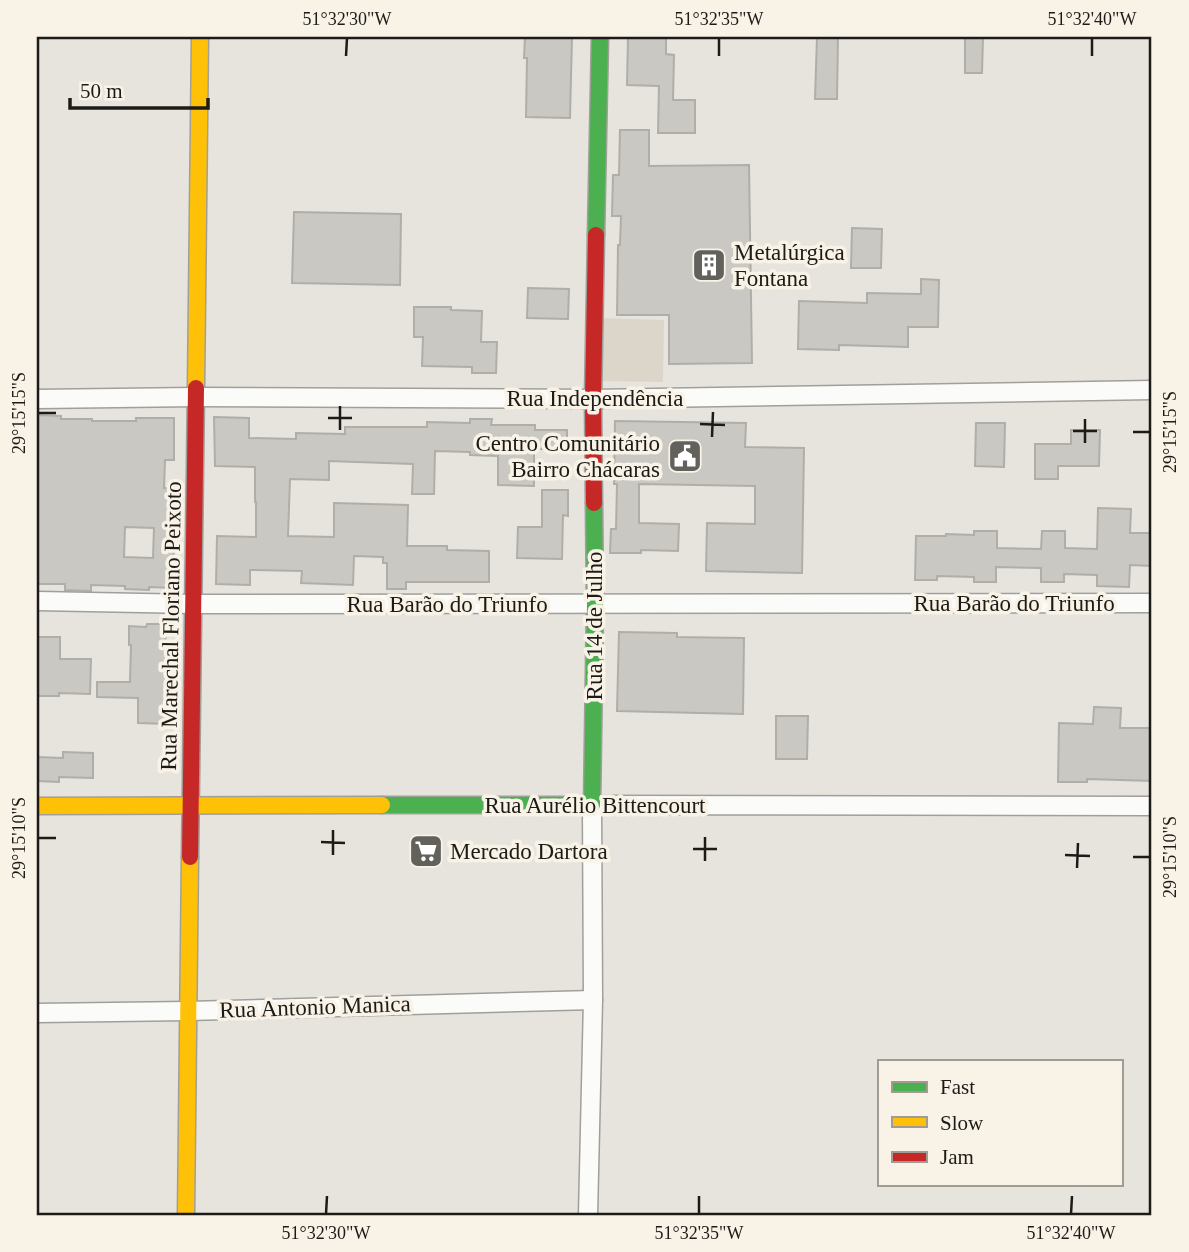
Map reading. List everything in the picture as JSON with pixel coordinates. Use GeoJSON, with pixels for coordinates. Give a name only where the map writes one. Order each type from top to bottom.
{"type":"FeatureCollection","features":[{"type":"Feature","properties":{"kind":"street","name":"Rua Marechal Floriano Peixoto"},"geometry":{"type":"LineString","coordinates":[[186,1215],[200,37]]}},
{"type":"Feature","properties":{"kind":"street","name":"Rua 14 de Julho"},"geometry":{"type":"LineString","coordinates":[[588,1215],[593,1000],[593,398],[600,37]]}},
{"type":"Feature","properties":{"kind":"street","name":"Rua Independência"},"geometry":{"type":"LineString","coordinates":[[37,399],[593,398],[1152,390]]}},
{"type":"Feature","properties":{"kind":"street","name":"Rua Barão do Triunfo"},"geometry":{"type":"LineString","coordinates":[[37,601],[194,604],[1152,603]]}},
{"type":"Feature","properties":{"kind":"street","name":"Rua Aurélio Bittencourt"},"geometry":{"type":"LineString","coordinates":[[37,806],[1152,806]]}},
{"type":"Feature","properties":{"kind":"street","name":"Rua Antonio Manica"},"geometry":{"type":"LineString","coordinates":[[37,1013],[593,1000]]}},
{"type":"Feature","properties":{"kind":"shaded area"},"geometry":{"type":"Polygon","coordinates":[[[598,318],[664,320],[663,382],[597,381],[598,318]]]}},
{"type":"Feature","properties":{"kind":"building"},"geometry":{"type":"Polygon","coordinates":[[[525,37],[572,37],[570,118],[526,117],[525,37]]]}},
{"type":"Feature","properties":{"kind":"building"},"geometry":{"type":"Polygon","coordinates":[[[628,37],[666,37],[666,54],[674,55],[673,100],[695,100],[695,133],[658,133],[659,86],[627,85],[628,37]]]}},
{"type":"Feature","properties":{"kind":"building"},"geometry":{"type":"Polygon","coordinates":[[[817,37],[838,37],[837,99],[815,99],[817,37]]]}},
{"type":"Feature","properties":{"kind":"building"},"geometry":{"type":"Polygon","coordinates":[[[965,37],[983,37],[982,73],[965,73],[965,37]]]}},
{"type":"Feature","properties":{"kind":"building","name":"Metalúrgica Fontana"},"geometry":{"type":"Polygon","coordinates":[[[620,130],[649,130],[649,166],[749,165],[752,363],[669,364],[669,315],[617,315],[621,216],[612,216],[613,175],[619,175],[620,130]]]}},
{"type":"Feature","properties":{"kind":"building"},"geometry":{"type":"Polygon","coordinates":[[[294,212],[401,214],[400,285],[292,283],[294,212]]]}},
{"type":"Feature","properties":{"kind":"building"},"geometry":{"type":"Polygon","coordinates":[[[852,228],[882,229],[881,268],[851,268],[852,228]]]}},
{"type":"Feature","properties":{"kind":"building"},"geometry":{"type":"Polygon","coordinates":[[[921,279],[939,280],[938,327],[908,327],[908,347],[839,345],[839,350],[798,349],[799,301],[867,303],[867,293],[921,294],[921,279]]]}},
{"type":"Feature","properties":{"kind":"building"},"geometry":{"type":"Polygon","coordinates":[[[528,288],[569,289],[568,319],[527,318],[528,288]]]}},
{"type":"Feature","properties":{"kind":"building"},"geometry":{"type":"Polygon","coordinates":[[[414,307],[451,307],[451,310],[482,311],[481,342],[497,342],[496,373],[472,373],[472,367],[422,366],[423,337],[414,337],[414,307]]]}},
{"type":"Feature","properties":{"kind":"building"},"geometry":{"type":"Polygon","coordinates":[[[37,415],[92,421],[174,418],[174,460],[165,460],[164,488],[172,488],[171,511],[177,511],[173,588],[149,587],[149,590],[91,585],[91,591],[65,590],[65,584],[37,584],[37,415]],[[125,527],[124,557],[153,558],[154,528],[125,527]]]}},
{"type":"Feature","properties":{"kind":"building"},"geometry":{"type":"Polygon","coordinates":[[[214,417],[249,418],[249,438],[296,439],[296,433],[345,434],[345,427],[427,427],[427,422],[470,423],[470,419],[492,419],[491,425],[535,425],[535,430],[567,430],[567,449],[534,449],[534,486],[498,485],[498,456],[470,455],[470,452],[435,451],[434,494],[412,494],[413,464],[329,461],[329,480],[290,479],[288,536],[334,537],[334,503],[408,505],[407,546],[447,546],[447,550],[489,551],[489,582],[406,582],[406,589],[387,589],[387,563],[383,563],[383,557],[354,556],[353,585],[301,583],[302,571],[250,570],[250,585],[216,584],[217,536],[256,537],[256,502],[255,467],[215,466],[214,417]]]}},
{"type":"Feature","properties":{"kind":"building"},"geometry":{"type":"Polygon","coordinates":[[[615,421],[746,423],[745,447],[804,448],[802,573],[706,571],[707,523],[755,524],[755,486],[639,484],[639,523],[679,524],[678,551],[610,553],[611,529],[616,529],[615,421]]]}},
{"type":"Feature","properties":{"kind":"building"},"geometry":{"type":"Polygon","coordinates":[[[976,423],[1005,423],[1004,467],[975,466],[976,423]]]}},
{"type":"Feature","properties":{"kind":"building"},"geometry":{"type":"Polygon","coordinates":[[[1071,430],[1100,430],[1099,466],[1058,466],[1058,479],[1035,479],[1035,444],[1071,444],[1071,430]]]}},
{"type":"Feature","properties":{"kind":"building"},"geometry":{"type":"Polygon","coordinates":[[[542,490],[568,490],[568,516],[563,515],[562,559],[517,558],[518,527],[542,527],[542,490]]]}},
{"type":"Feature","properties":{"kind":"building"},"geometry":{"type":"Polygon","coordinates":[[[1098,508],[1131,509],[1130,533],[1152,533],[1152,566],[1130,565],[1129,587],[1097,586],[1097,575],[1064,574],[1064,582],[1041,582],[1041,568],[996,567],[996,582],[974,582],[974,577],[937,576],[937,580],[915,580],[916,536],[974,535],[974,531],[997,531],[997,548],[1041,549],[1042,531],[1065,531],[1065,548],[1097,549],[1098,508]]]}},
{"type":"Feature","properties":{"kind":"building"},"geometry":{"type":"Polygon","coordinates":[[[147,624],[166,624],[165,662],[174,662],[174,696],[170,696],[169,724],[138,723],[138,698],[97,697],[97,682],[130,682],[129,626],[146,627],[147,624]]]}},
{"type":"Feature","properties":{"kind":"building"},"geometry":{"type":"Polygon","coordinates":[[[619,632],[677,633],[677,637],[744,638],[743,714],[617,711],[619,632]]]}},
{"type":"Feature","properties":{"kind":"building"},"geometry":{"type":"Polygon","coordinates":[[[37,637],[60,637],[60,659],[91,659],[90,694],[59,693],[59,696],[37,696],[37,637]]]}},
{"type":"Feature","properties":{"kind":"building"},"geometry":{"type":"Polygon","coordinates":[[[1094,707],[1121,708],[1120,728],[1152,728],[1152,781],[1087,779],[1087,782],[1058,782],[1059,723],[1093,724],[1094,707]]]}},
{"type":"Feature","properties":{"kind":"building"},"geometry":{"type":"Polygon","coordinates":[[[776,716],[808,716],[807,759],[776,759],[776,716]]]}},
{"type":"Feature","properties":{"kind":"building"},"geometry":{"type":"Polygon","coordinates":[[[63,752],[93,753],[93,778],[59,777],[59,782],[37,781],[37,757],[63,758],[63,752]]]}},
{"type":"Feature","properties":{"kind":"traffic: fast"},"geometry":{"type":"LineString","coordinates":[[596,235],[600,37]]}},
{"type":"Feature","properties":{"kind":"traffic: fast"},"geometry":{"type":"LineString","coordinates":[[382,805],[592,805],[594,503]]}},
{"type":"Feature","properties":{"kind":"traffic: slow"},"geometry":{"type":"LineString","coordinates":[[196,388],[200,37]]}},
{"type":"Feature","properties":{"kind":"traffic: slow"},"geometry":{"type":"LineString","coordinates":[[37,806],[382,805]]}},
{"type":"Feature","properties":{"kind":"traffic: slow"},"geometry":{"type":"LineString","coordinates":[[186,1215],[190,857]]}},
{"type":"Feature","properties":{"kind":"traffic: jam"},"geometry":{"type":"LineString","coordinates":[[594,503],[596,235]]}},
{"type":"Feature","properties":{"kind":"traffic: jam"},"geometry":{"type":"LineString","coordinates":[[190,857],[196,388]]}},
{"type":"Feature","properties":{"kind":"place","name":"Metalúrgica Fontana"},"geometry":{"type":"Point","coordinates":[709,265]}},
{"type":"Feature","properties":{"kind":"place","name":"Centro Comunitário Bairro Chácaras"},"geometry":{"type":"Point","coordinates":[685,456]}},
{"type":"Feature","properties":{"kind":"place","name":"Mercado Dartora"},"geometry":{"type":"Point","coordinates":[426,851]}}]}
